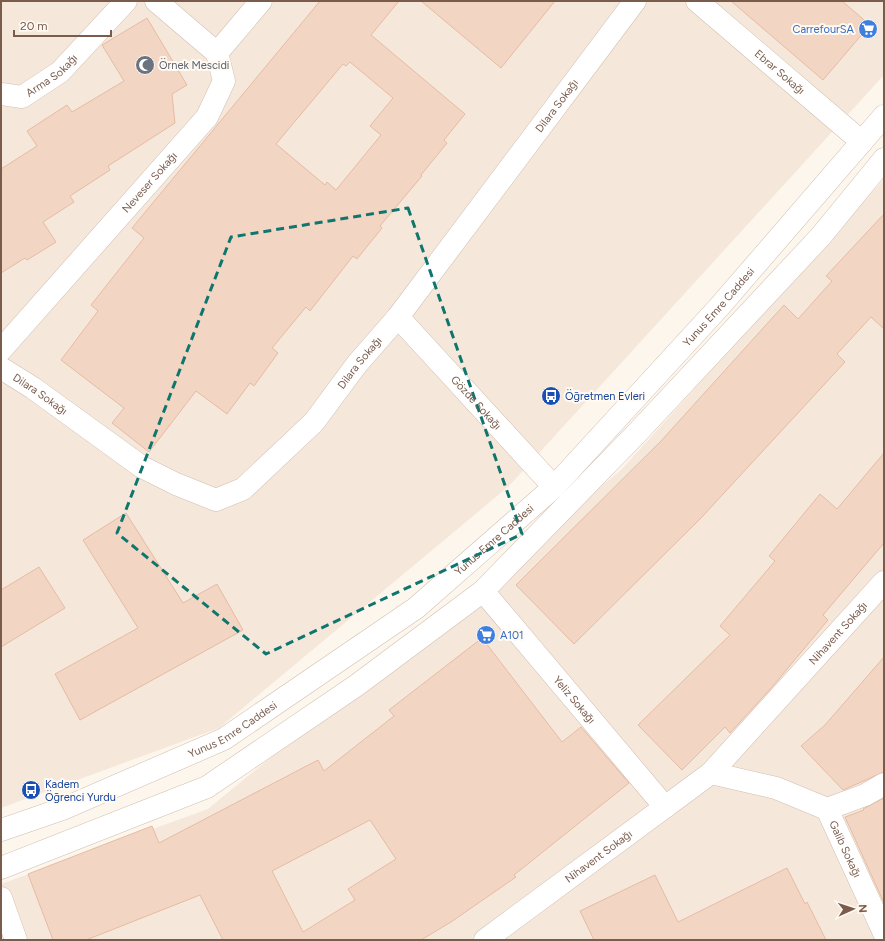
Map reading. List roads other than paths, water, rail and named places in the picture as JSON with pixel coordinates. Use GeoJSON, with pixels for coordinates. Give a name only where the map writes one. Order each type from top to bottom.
{"type":"FeatureCollection","features":[{"type":"Feature","properties":{"kind":"street","name":"Arma Sokağı"},"geometry":{"type":"LineString","coordinates":[[1,94],[22,97],[60,72],[126,1]]}},
{"type":"Feature","properties":{"kind":"street"},"geometry":{"type":"LineString","coordinates":[[156,1],[217,53],[261,1]]}},
{"type":"Feature","properties":{"kind":"street","name":"Dilara Sokağı"},"geometry":{"type":"LineString","coordinates":[[1,368],[32,388],[142,467],[176,484],[216,500],[243,489],[314,422],[357,364],[398,318],[635,1]]}},
{"type":"Feature","properties":{"kind":"street","name":"Ebrar Sokağı"},"geometry":{"type":"LineString","coordinates":[[697,1],[862,142]]}},
{"type":"Feature","properties":{"kind":"street","name":"Neveser Sokağı"},"geometry":{"type":"LineString","coordinates":[[1,350],[207,117],[224,80],[217,53]]}},
{"type":"Feature","properties":{"kind":"street","name":"Yunus Emre Caddesi"},"geometry":{"type":"LineString","coordinates":[[1,830],[65,808],[224,739],[416,608],[554,487],[720,306],[884,116]]}},
{"type":"Feature","properties":{"kind":"street"},"geometry":{"type":"LineString","coordinates":[[1,868],[207,787],[357,685],[484,591],[636,434],[810,247],[884,159]]}},
{"type":"Feature","properties":{"kind":"street","name":"Gözde Sokağı"},"geometry":{"type":"LineString","coordinates":[[398,318],[554,487]]}},
{"type":"Feature","properties":{"kind":"street","name":"Nihavent Sokağı"},"geometry":{"type":"LineString","coordinates":[[485,940],[711,773],[884,582]]}},
{"type":"Feature","properties":{"kind":"street","name":"Yeliz Sokağı"},"geometry":{"type":"LineString","coordinates":[[484,591],[665,807]]}},
{"type":"Feature","properties":{"kind":"street"},"geometry":{"type":"LineString","coordinates":[[711,773],[776,788],[827,809],[865,795],[884,784]]}},
{"type":"Feature","properties":{"kind":"street","name":"Galib Sokağı"},"geometry":{"type":"LineString","coordinates":[[827,809],[884,933]]}},
{"type":"Feature","properties":{"kind":"street"},"geometry":{"type":"LineString","coordinates":[[1,898],[16,940]]}},
{"type":"Feature","properties":{"kind":"place","name":"CarrefourSA"},"geometry":{"type":"Point","coordinates":[868,29]}},
{"type":"Feature","properties":{"kind":"place","name":"Örnek Mescidi"},"geometry":{"type":"Point","coordinates":[145,65]}},
{"type":"Feature","properties":{"kind":"place","name":"Öğretmen Evleri"},"geometry":{"type":"Point","coordinates":[551,396]}},
{"type":"Feature","properties":{"kind":"place","name":"A101"},"geometry":{"type":"Point","coordinates":[486,635]}},
{"type":"Feature","properties":{"kind":"place","name":"Kadem Öğrenci Yurdu"},"geometry":{"type":"Point","coordinates":[31,790]}}]}
